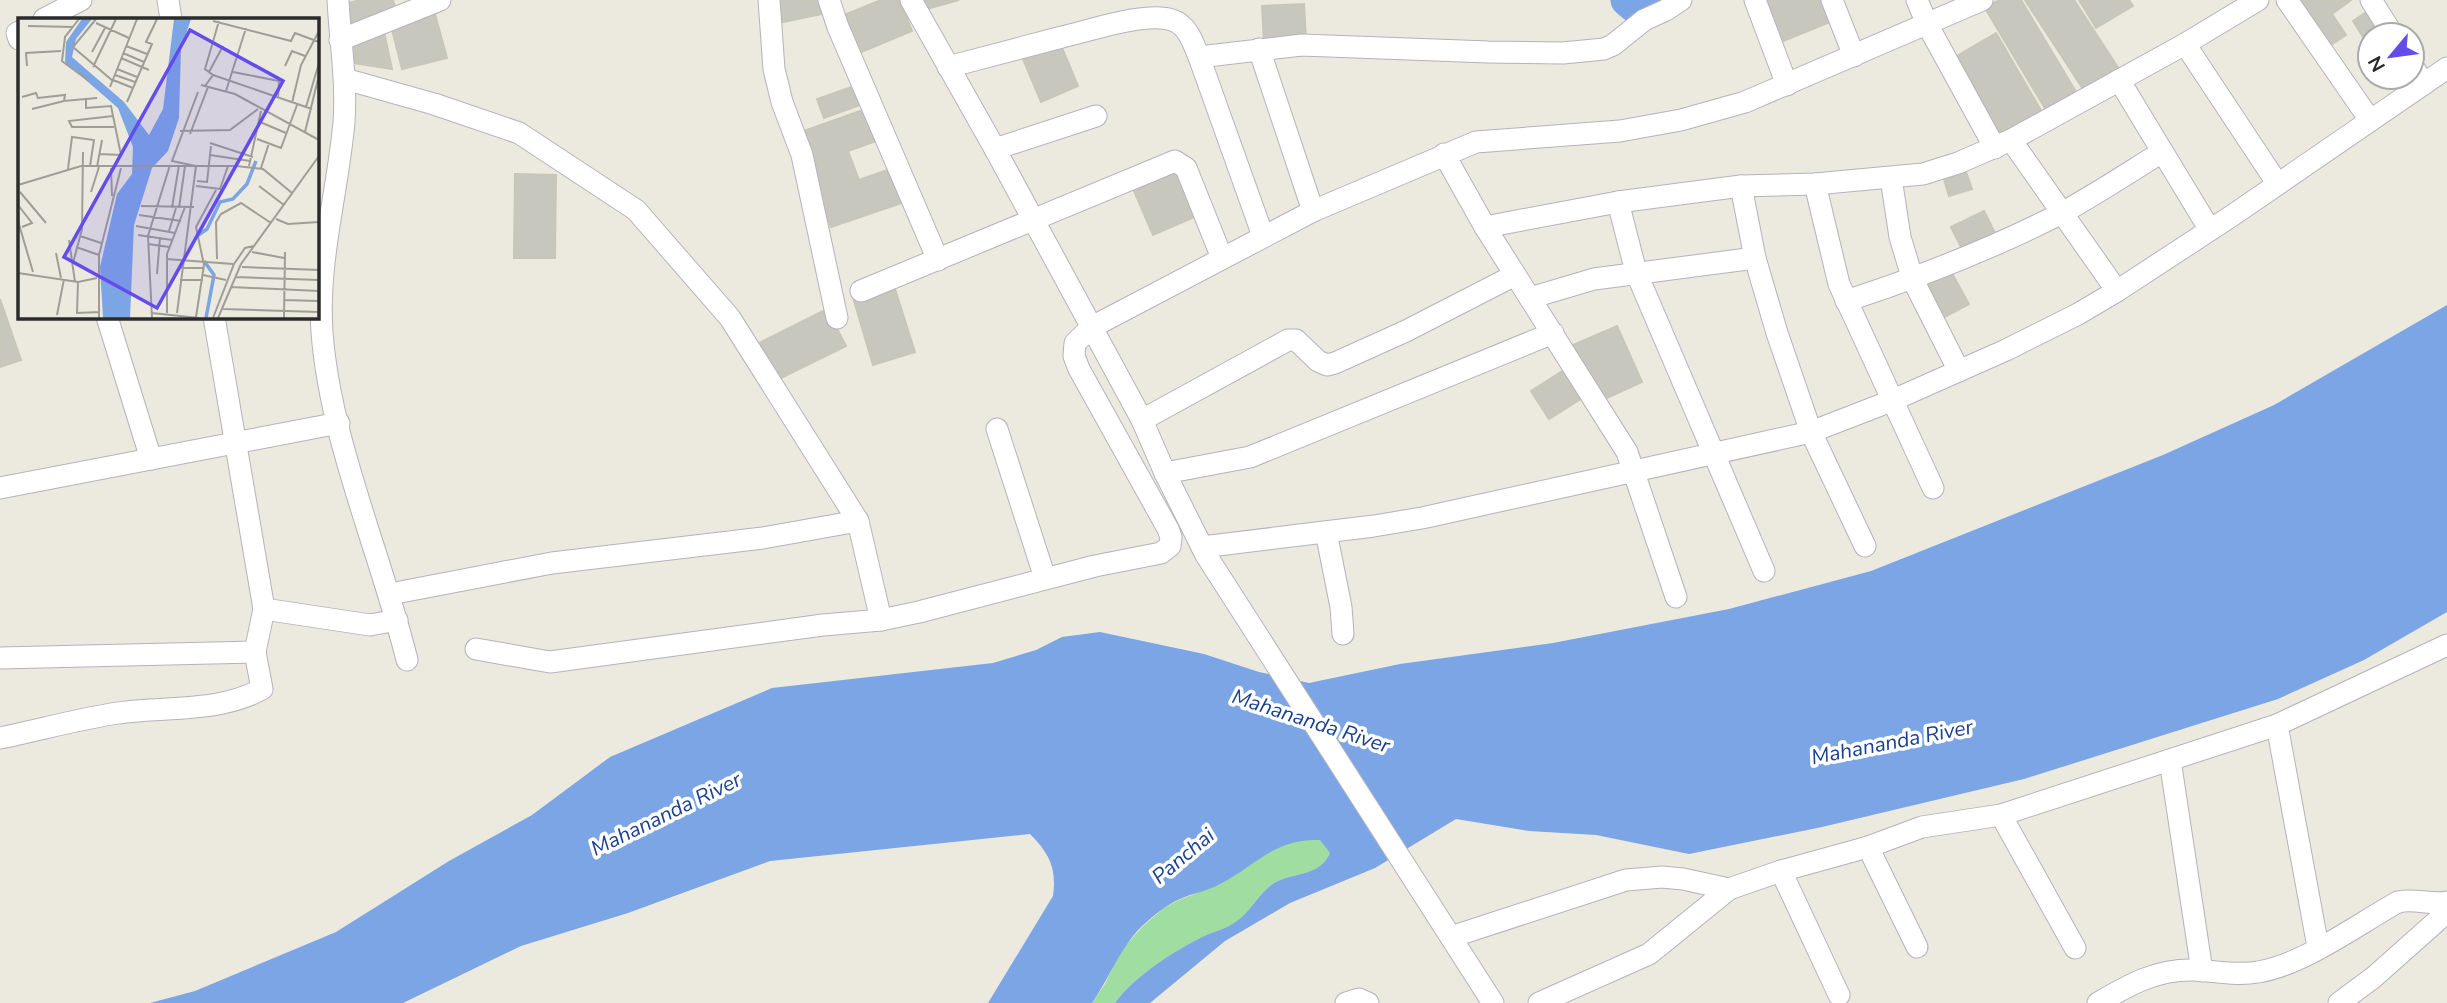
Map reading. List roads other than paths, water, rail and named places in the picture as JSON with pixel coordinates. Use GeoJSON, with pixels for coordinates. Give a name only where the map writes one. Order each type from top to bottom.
{"type":"FeatureCollection","features":[{"type":"Feature","properties":{"kind":"street"},"geometry":{"type":"LineString","coordinates":[[46,18],[81,0]]}},
{"type":"Feature","properties":{"kind":"street"},"geometry":{"type":"LineString","coordinates":[[168,0],[171,18]]}},
{"type":"Feature","properties":{"kind":"street"},"geometry":{"type":"LineString","coordinates":[[338,0],[345,79],[344,122],[323,276],[322,331],[330,390],[345,450],[390,594],[407,660]]}},
{"type":"Feature","properties":{"kind":"street"},"geometry":{"type":"LineString","coordinates":[[340,40],[440,0]]}},
{"type":"Feature","properties":{"kind":"street"},"geometry":{"type":"LineString","coordinates":[[769,0],[774,69],[782,102],[802,155],[837,318]]}},
{"type":"Feature","properties":{"kind":"street"},"geometry":{"type":"LineString","coordinates":[[829,0],[838,27],[938,260]]}},
{"type":"Feature","properties":{"kind":"street"},"geometry":{"type":"LineString","coordinates":[[911,0],[1142,420],[1206,554],[1493,1003]]}},
{"type":"Feature","properties":{"kind":"street"},"geometry":{"type":"LineString","coordinates":[[1199,57],[1302,45],[1563,53],[1604,49],[1644,20],[1681,0]]}},
{"type":"Feature","properties":{"kind":"street"},"geometry":{"type":"LineString","coordinates":[[1755,0],[1787,85]]}},
{"type":"Feature","properties":{"kind":"street"},"geometry":{"type":"LineString","coordinates":[[1832,0],[1854,56]]}},
{"type":"Feature","properties":{"kind":"street"},"geometry":{"type":"LineString","coordinates":[[1917,0],[1927,24],[2003,144],[2062,213],[2117,292]]}},
{"type":"Feature","properties":{"kind":"street"},"geometry":{"type":"LineString","coordinates":[[476,649],[550,662],[811,626],[881,620],[1045,578],[1161,553],[1170,546],[1168,528],[1074,356],[1075,343],[1092,327],[1313,211],[1476,142],[1620,131],[1681,120],[1745,102],[1982,0]]}},
{"type":"Feature","properties":{"kind":"street"},"geometry":{"type":"LineString","coordinates":[[1485,227],[1618,202],[1741,186],[1815,184],[1923,174],[2003,144],[2185,44],[2258,0]]}},
{"type":"Feature","properties":{"kind":"street"},"geometry":{"type":"LineString","coordinates":[[2287,0],[2370,120]]}},
{"type":"Feature","properties":{"kind":"street"},"geometry":{"type":"LineString","coordinates":[[2371,0],[2384,21]]}},
{"type":"Feature","properties":{"kind":"street"},"geometry":{"type":"LineString","coordinates":[[947,67],[1121,22],[1160,17],[1175,20],[1184,27],[1199,57],[1263,236]]}},
{"type":"Feature","properties":{"kind":"street"},"geometry":{"type":"LineString","coordinates":[[2185,44],[2277,183]]}},
{"type":"Feature","properties":{"kind":"street"},"geometry":{"type":"LineString","coordinates":[[1259,49],[1313,211]]}},
{"type":"Feature","properties":{"kind":"street"},"geometry":{"type":"LineString","coordinates":[[2426,82],[2447,68]]}},
{"type":"Feature","properties":{"kind":"street"},"geometry":{"type":"LineString","coordinates":[[345,79],[434,104],[519,133],[636,210],[730,318],[858,521],[881,620]]}},
{"type":"Feature","properties":{"kind":"street"},"geometry":{"type":"LineString","coordinates":[[2119,80],[2210,230]]}},
{"type":"Feature","properties":{"kind":"street"},"geometry":{"type":"LineString","coordinates":[[1206,554],[1422,518],[1811,432],[1959,371],[2078,314],[2117,292],[2412,91]]}},
{"type":"Feature","properties":{"kind":"street"},"geometry":{"type":"LineString","coordinates":[[995,149],[1096,116]]}},
{"type":"Feature","properties":{"kind":"street"},"geometry":{"type":"LineString","coordinates":[[1846,301],[1913,280],[2062,213],[2162,152]]}},
{"type":"Feature","properties":{"kind":"street"},"geometry":{"type":"LineString","coordinates":[[1444,154],[1485,227],[1627,452],[1676,597]]}},
{"type":"Feature","properties":{"kind":"street"},"geometry":{"type":"LineString","coordinates":[[861,291],[1175,161],[1185,169],[1222,258]]}},
{"type":"Feature","properties":{"kind":"street"},"geometry":{"type":"LineString","coordinates":[[1891,178],[1900,237],[1913,280],[1959,371]]}},
{"type":"Feature","properties":{"kind":"street"},"geometry":{"type":"LineString","coordinates":[[1815,184],[1839,285],[1933,488]]}},
{"type":"Feature","properties":{"kind":"street"},"geometry":{"type":"LineString","coordinates":[[1741,186],[1755,258],[1811,432],[1865,546]]}},
{"type":"Feature","properties":{"kind":"street"},"geometry":{"type":"LineString","coordinates":[[1618,202],[1636,272],[1764,571]]}},
{"type":"Feature","properties":{"kind":"street"},"geometry":{"type":"LineString","coordinates":[[1530,298],[1594,279],[1755,258]]}},
{"type":"Feature","properties":{"kind":"street"},"geometry":{"type":"LineString","coordinates":[[1142,420],[1288,340],[1296,340],[1318,361],[1327,365],[1406,331],[1515,275]]}},
{"type":"Feature","properties":{"kind":"street"},"geometry":{"type":"LineString","coordinates":[[107,318],[151,459]]}},
{"type":"Feature","properties":{"kind":"street"},"geometry":{"type":"LineString","coordinates":[[0,738],[118,713],[201,707],[247,697],[262,689],[255,652],[264,610],[214,318]]}},
{"type":"Feature","properties":{"kind":"street"},"geometry":{"type":"LineString","coordinates":[[1165,472],[1250,457],[1553,333]]}},
{"type":"Feature","properties":{"kind":"street"},"geometry":{"type":"LineString","coordinates":[[0,488],[339,423]]}},
{"type":"Feature","properties":{"kind":"street"},"geometry":{"type":"LineString","coordinates":[[997,429],[1045,578]]}},
{"type":"Feature","properties":{"kind":"street"},"geometry":{"type":"LineString","coordinates":[[390,594],[552,563],[763,538],[858,521]]}},
{"type":"Feature","properties":{"kind":"street"},"geometry":{"type":"LineString","coordinates":[[1326,532],[1341,607],[1343,634]]}},
{"type":"Feature","properties":{"kind":"street"},"geometry":{"type":"LineString","coordinates":[[264,610],[370,625],[397,620]]}},
{"type":"Feature","properties":{"kind":"street"},"geometry":{"type":"LineString","coordinates":[[1539,1003],[1649,954],[1729,889],[1868,847],[1923,827],[2001,815],[2277,725],[2447,645]]}},
{"type":"Feature","properties":{"kind":"street"},"geometry":{"type":"LineString","coordinates":[[0,658],[255,652]]}},
{"type":"Feature","properties":{"kind":"street"},"geometry":{"type":"LineString","coordinates":[[2277,725],[2318,947]]}},
{"type":"Feature","properties":{"kind":"street"},"geometry":{"type":"LineString","coordinates":[[2170,760],[2202,971]]}},
{"type":"Feature","properties":{"kind":"street"},"geometry":{"type":"LineString","coordinates":[[2001,815],[2075,948]]}},
{"type":"Feature","properties":{"kind":"street"},"geometry":{"type":"LineString","coordinates":[[1868,847],[1917,947]]}},
{"type":"Feature","properties":{"kind":"street"},"geometry":{"type":"LineString","coordinates":[[1782,871],[1839,995]]}},
{"type":"Feature","properties":{"kind":"street"},"geometry":{"type":"LineString","coordinates":[[1451,937],[1626,880],[1673,878],[1729,889]]}},
{"type":"Feature","properties":{"kind":"street"},"geometry":{"type":"LineString","coordinates":[[2111,999],[2138,981],[2158,975],[2191,970],[2240,974],[2260,972],[2282,965],[2318,947],[2398,902],[2447,902]]}},
{"type":"Feature","properties":{"kind":"street"},"geometry":{"type":"LineString","coordinates":[[2339,1003],[2374,977],[2447,912]]}},
{"type":"Feature","properties":{"kind":"street"},"geometry":{"type":"LineString","coordinates":[[1346,1003],[1359,999],[1368,1003]]}},
{"type":"Feature","properties":{"kind":"water"},"geometry":{"type":"Polygon","coordinates":[[[2447,305],[2447,612],[2364,660],[2278,699],[2024,779],[1822,827],[1689,854],[1596,835],[1529,831],[1456,819],[1375,868],[1290,903],[1225,941],[1150,1003],[1115,1003],[1143,975],[1166,958],[1240,919],[1270,886],[1320,866],[1330,853],[1320,840],[1291,843],[1278,848],[1220,884],[1164,908],[1133,936],[1092,1003],[988,1003],[1053,896],[1054,877],[1050,862],[1030,834],[770,861],[628,913],[521,946],[403,1003],[150,1003],[195,991],[336,932],[449,861],[532,815],[610,757],[772,688],[993,663],[1036,650],[1062,637],[1100,632],[1204,654],[1259,672],[1309,683],[1400,664],[1553,643],[1729,609],[1871,571],[2163,455],[2274,405],[2447,305]]]}},
{"type":"Feature","properties":{"kind":"waterway"},"geometry":{"type":"LineString","coordinates":[[1627,0],[1634,6],[1657,4],[1666,0]]}},
{"type":"Feature","properties":{"kind":"water label","name":"Mahananda River"},"geometry":{"type":"Point","coordinates":[1311,721]}},
{"type":"Feature","properties":{"kind":"water label","name":"Mahananda River"},"geometry":{"type":"Point","coordinates":[1892,742]}},
{"type":"Feature","properties":{"kind":"water label","name":"Mahananda River"},"geometry":{"type":"Point","coordinates":[666,814]}},
{"type":"Feature","properties":{"kind":"water label","name":"Panchai"},"geometry":{"type":"Point","coordinates":[1183,856]}}]}
